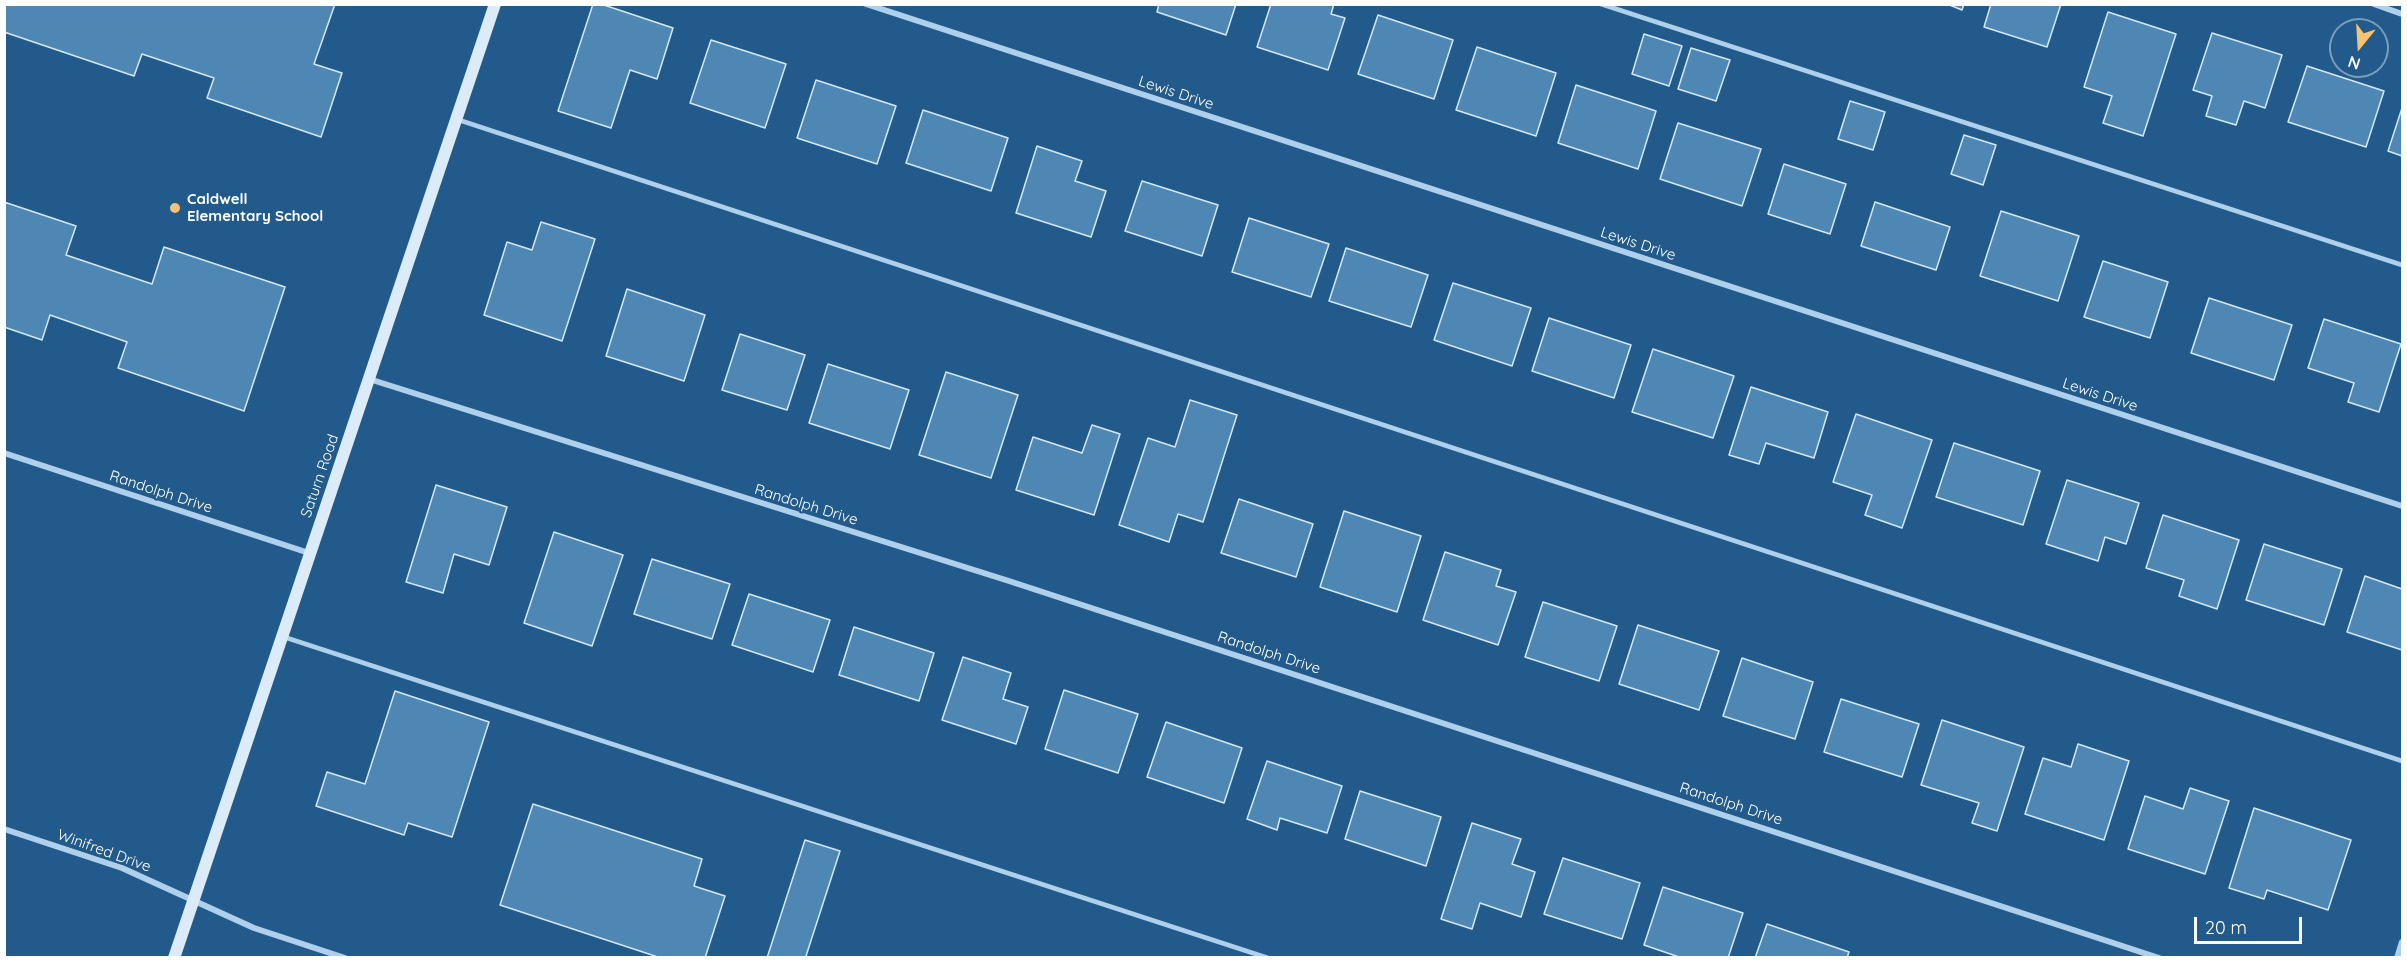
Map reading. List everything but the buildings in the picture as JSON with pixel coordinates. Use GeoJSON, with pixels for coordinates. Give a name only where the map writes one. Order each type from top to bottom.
{"type":"FeatureCollection","features":[{"type":"Feature","properties":{"kind":"street","name":"Saturn Road"},"geometry":{"type":"LineString","coordinates":[[174,957],[495,4]]}},
{"type":"Feature","properties":{"kind":"street","name":"Lewis Drive"},"geometry":{"type":"LineString","coordinates":[[866,4],[2403,506]]}},
{"type":"Feature","properties":{"kind":"street"},"geometry":{"type":"LineString","coordinates":[[2374,4],[2403,14]]}},
{"type":"Feature","properties":{"kind":"street","name":"Randolph Drive"},"geometry":{"type":"LineString","coordinates":[[369,379],[1009,580],[2159,957]]}},
{"type":"Feature","properties":{"kind":"street","name":"Randolph Drive"},"geometry":{"type":"LineString","coordinates":[[4,453],[309,553]]}},
{"type":"Feature","properties":{"kind":"street","name":"Winifred Drive"},"geometry":{"type":"LineString","coordinates":[[4,829],[122,868],[254,928],[345,957]]}},
{"type":"Feature","properties":{"kind":"street"},"geometry":{"type":"LineString","coordinates":[[2397,957],[2403,942]]}},
{"type":"Feature","properties":{"kind":"lane"},"geometry":{"type":"LineString","coordinates":[[1601,4],[2403,265]]}},
{"type":"Feature","properties":{"kind":"lane"},"geometry":{"type":"LineString","coordinates":[[456,119],[2403,761]]}},
{"type":"Feature","properties":{"kind":"lane"},"geometry":{"type":"LineString","coordinates":[[281,636],[1268,957]]}},
{"type":"Feature","properties":{"kind":"place","name":"Caldwell Elementary School"},"geometry":{"type":"Point","coordinates":[175,208]}}]}
